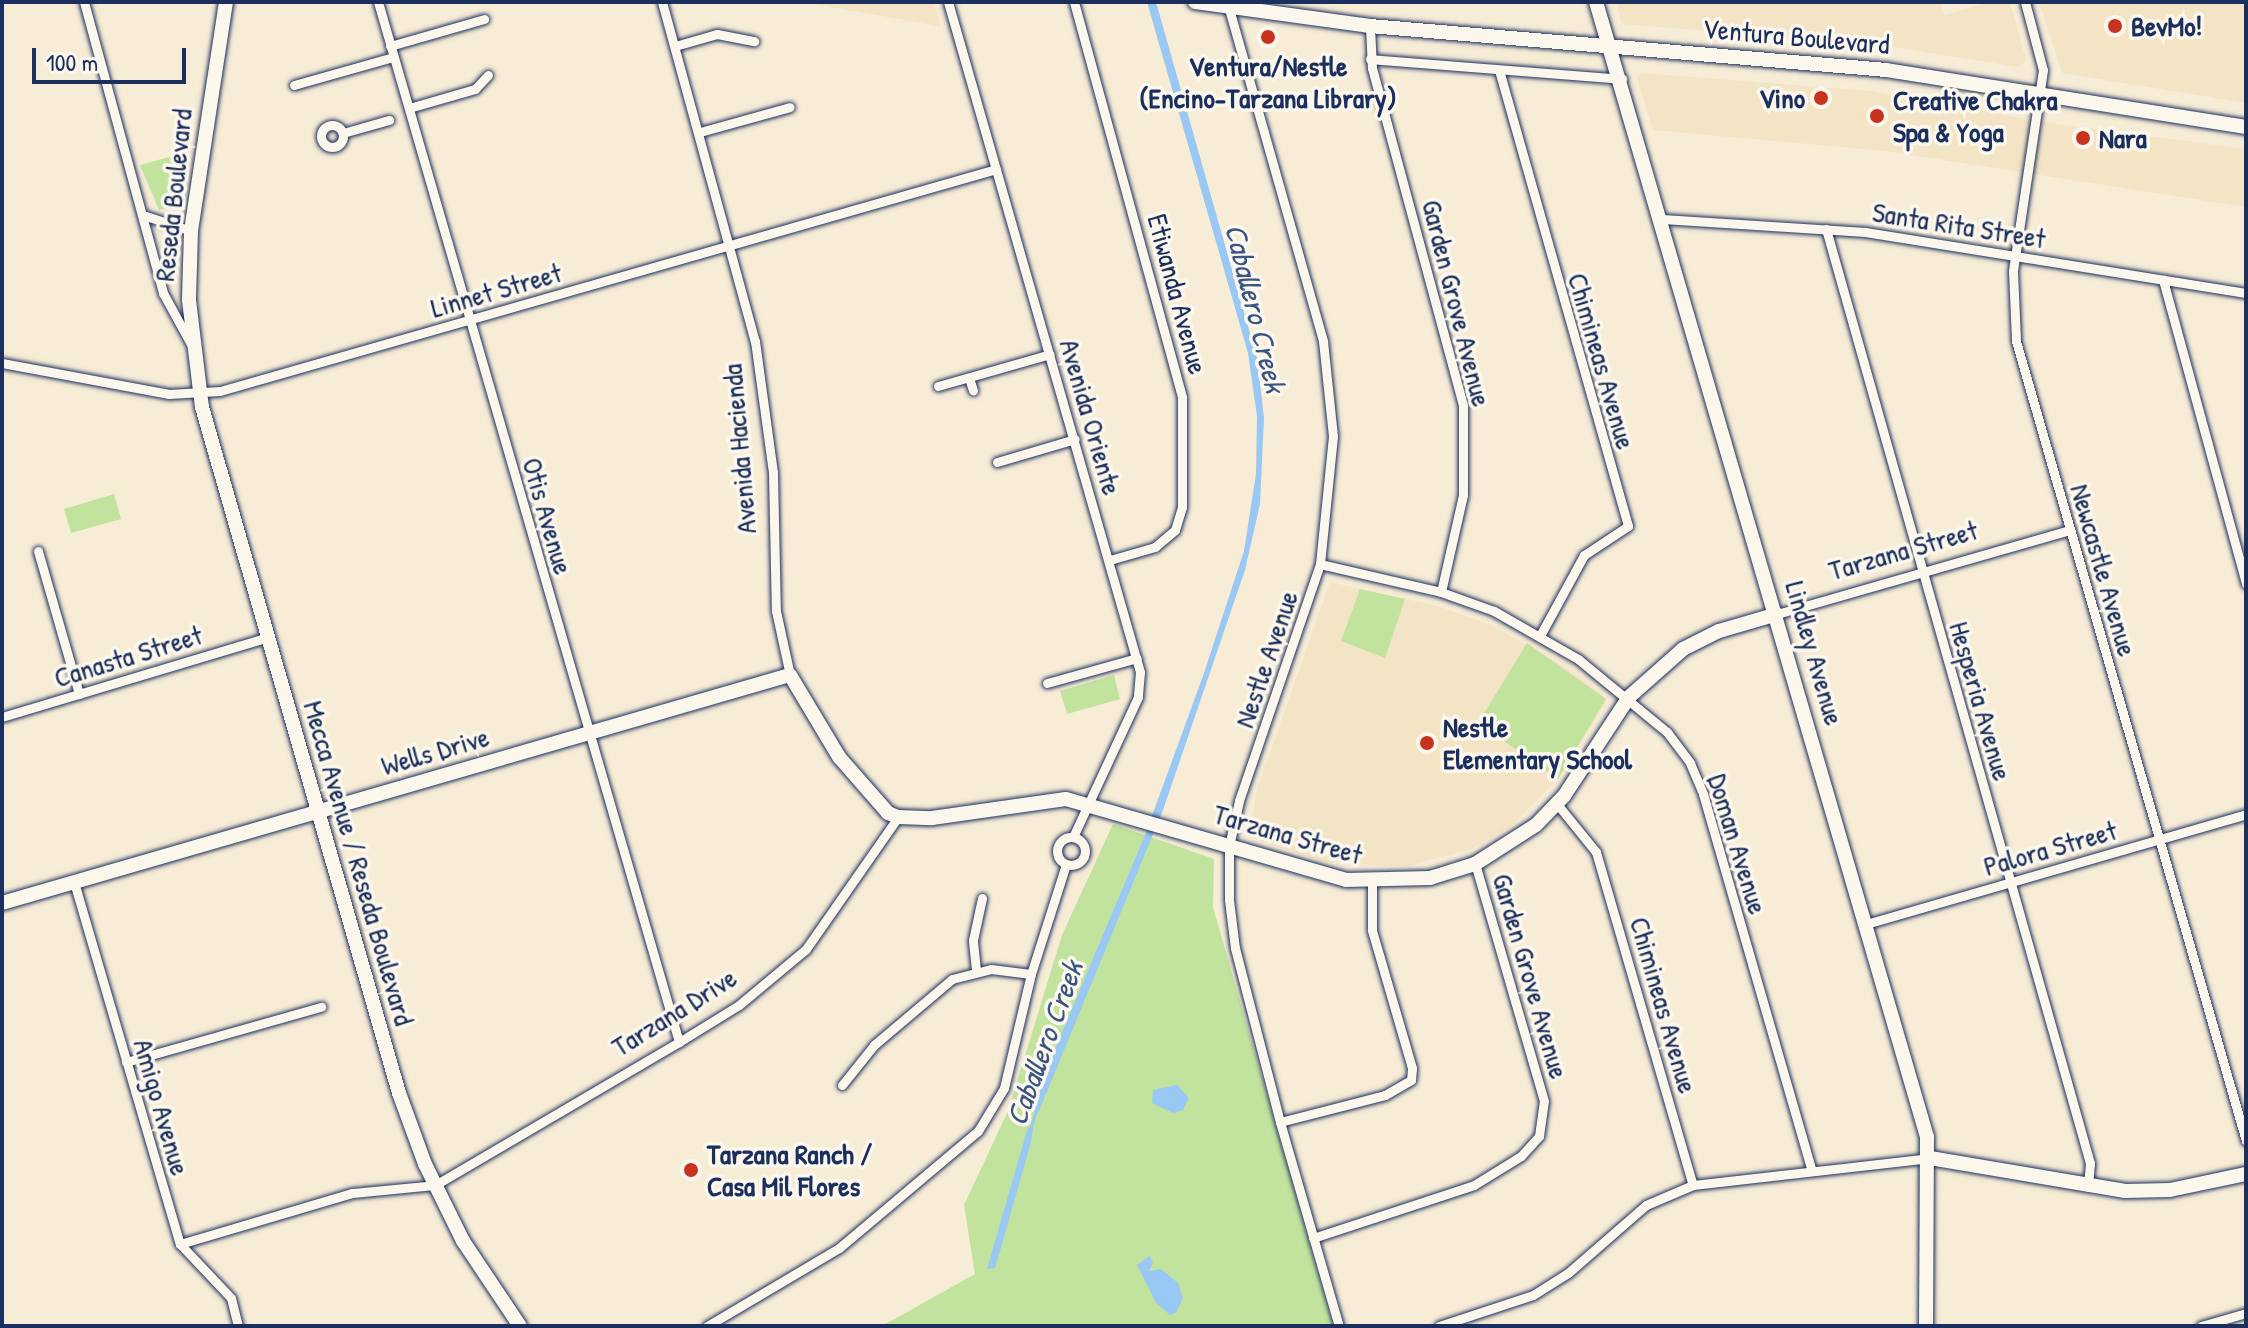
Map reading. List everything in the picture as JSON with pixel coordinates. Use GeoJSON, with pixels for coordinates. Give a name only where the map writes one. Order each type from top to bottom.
{"type":"FeatureCollection","features":[{"type":"Feature","properties":{"kind":"street"},"geometry":{"type":"LineString","coordinates":[[84,2],[163,293],[192,346]]}},
{"type":"Feature","properties":{"kind":"street","name":"Reseda Boulevard"},"geometry":{"type":"LineString","coordinates":[[199,394],[192,346],[191,231],[226,2]]}},
{"type":"Feature","properties":{"kind":"street","name":"Otis Avenue"},"geometry":{"type":"LineString","coordinates":[[378,2],[587,733],[679,1042]]}},
{"type":"Feature","properties":{"kind":"street","name":"Avenida Hacienda"},"geometry":{"type":"LineString","coordinates":[[662,2],[731,245],[765,404],[776,611],[790,675],[839,757],[898,817]]}},
{"type":"Feature","properties":{"kind":"street","name":"Avenida Oriente"},"geometry":{"type":"LineString","coordinates":[[707,1326],[839,1248],[978,1131],[1004,1088],[1031,974],[1066,864],[1057,847],[1073,837],[1138,697],[1137,658],[948,2]]}},
{"type":"Feature","properties":{"kind":"street","name":"Etiwanda Avenue"},"geometry":{"type":"LineString","coordinates":[[1074,2],[1182,398],[1182,507],[1175,530],[1155,547],[1110,560]]}},
{"type":"Feature","properties":{"kind":"street","name":"Ventura Boulevard"},"geometry":{"type":"LineString","coordinates":[[1195,2],[1370,26],[1886,70],[2246,127]]}},
{"type":"Feature","properties":{"kind":"street","name":"Lindley Avenue"},"geometry":{"type":"LineString","coordinates":[[1596,2],[1663,219],[1866,924],[1930,1158],[1926,1326]]}},
{"type":"Feature","properties":{"kind":"street","name":"Newcastle Avenue"},"geometry":{"type":"LineString","coordinates":[[2025,2],[2042,64],[2011,293],[2016,341],[2246,1141]]}},
{"type":"Feature","properties":{"kind":"street","name":"Nestle Avenue"},"geometry":{"type":"LineString","coordinates":[[1228,5],[1323,341],[1333,436],[1320,564],[1239,801],[1229,846],[1235,948],[1280,1122],[1339,1326]]}},
{"type":"Feature","properties":{"kind":"street"},"geometry":{"type":"LineString","coordinates":[[390,46],[484,19]]}},
{"type":"Feature","properties":{"kind":"street","name":"Garden Grove Avenue"},"geometry":{"type":"LineString","coordinates":[[1370,26],[1370,59],[1463,406],[1463,495],[1441,592]]}},
{"type":"Feature","properties":{"kind":"street"},"geometry":{"type":"LineString","coordinates":[[675,46],[717,34],[754,41]]}},
{"type":"Feature","properties":{"kind":"street"},"geometry":{"type":"LineString","coordinates":[[294,85],[393,57]]}},
{"type":"Feature","properties":{"kind":"street"},"geometry":{"type":"LineString","coordinates":[[1370,59],[1622,79]]}},
{"type":"Feature","properties":{"kind":"street","name":"Chimineas Avenue"},"geometry":{"type":"LineString","coordinates":[[1499,70],[1628,526],[1584,555],[1541,634]]}},
{"type":"Feature","properties":{"kind":"street"},"geometry":{"type":"LineString","coordinates":[[409,108],[475,89],[488,75]]}},
{"type":"Feature","properties":{"kind":"street"},"geometry":{"type":"LineString","coordinates":[[700,132],[790,107]]}},
{"type":"Feature","properties":{"kind":"street"},"geometry":{"type":"LineString","coordinates":[[343,133],[389,120]]}},
{"type":"Feature","properties":{"kind":"street","name":"Linnet Street"},"geometry":{"type":"LineString","coordinates":[[2,363],[169,394],[199,394],[996,169]]}},
{"type":"Feature","properties":{"kind":"street"},"geometry":{"type":"LineString","coordinates":[[143,215],[191,231]]}},
{"type":"Feature","properties":{"kind":"street","name":"Santa Rita Street"},"geometry":{"type":"LineString","coordinates":[[1663,219],[1826,229],[2246,293]]}},
{"type":"Feature","properties":{"kind":"street","name":"Hesperia Avenue"},"geometry":{"type":"LineString","coordinates":[[1826,229],[2090,1163],[2088,1187]]}},
{"type":"Feature","properties":{"kind":"street"},"geometry":{"type":"LineString","coordinates":[[2163,280],[2246,584]]}},
{"type":"Feature","properties":{"kind":"street"},"geometry":{"type":"LineString","coordinates":[[938,386],[1050,354]]}},
{"type":"Feature","properties":{"kind":"street"},"geometry":{"type":"LineString","coordinates":[[969,378],[973,390]]}},
{"type":"Feature","properties":{"kind":"street","name":"Mecca Avenue / Reseda Boulevard"},"geometry":{"type":"LineString","coordinates":[[199,394],[266,638],[399,1093],[435,1185],[485,1278],[520,1326]]}},
{"type":"Feature","properties":{"kind":"street"},"geometry":{"type":"LineString","coordinates":[[997,462],[1075,439]]}},
{"type":"Feature","properties":{"kind":"street","name":"Tarzana Street"},"geometry":{"type":"LineString","coordinates":[[1089,803],[1316,873],[1372,884],[1430,878],[1475,864],[1516,840],[1557,804],[1629,697],[1683,649],[1719,631],[2070,530]]}},
{"type":"Feature","properties":{"kind":"street"},"geometry":{"type":"LineString","coordinates":[[38,551],[79,694]]}},
{"type":"Feature","properties":{"kind":"street","name":"Doman Avenue"},"geometry":{"type":"LineString","coordinates":[[1320,564],[1441,592],[1541,634],[1629,697],[1667,732],[1690,763],[1703,794],[1811,1168]]}},
{"type":"Feature","properties":{"kind":"street","name":"Canasta Street"},"geometry":{"type":"LineString","coordinates":[[2,717],[266,638]]}},
{"type":"Feature","properties":{"kind":"street"},"geometry":{"type":"LineString","coordinates":[[1047,683],[1137,658]]}},
{"type":"Feature","properties":{"kind":"street","name":"Wells Drive"},"geometry":{"type":"LineString","coordinates":[[2,903],[790,675]]}},
{"type":"Feature","properties":{"kind":"street"},"geometry":{"type":"LineString","coordinates":[[898,817],[932,818],[1048,799],[1089,803]]}},
{"type":"Feature","properties":{"kind":"street","name":"Chimineas Avenue"},"geometry":{"type":"LineString","coordinates":[[1557,804],[1596,852],[1693,1185]]}},
{"type":"Feature","properties":{"kind":"street","name":"Palora Street"},"geometry":{"type":"LineString","coordinates":[[1866,924],[2246,814]]}},
{"type":"Feature","properties":{"kind":"street","name":"Tarzana Drive"},"geometry":{"type":"LineString","coordinates":[[180,1244],[352,1193],[435,1185],[679,1042],[739,1005],[806,949],[898,817]]}},
{"type":"Feature","properties":{"kind":"street","name":"Avenida Oriente"},"geometry":{"type":"LineString","coordinates":[[1066,864],[1075,864],[1084,854],[1083,845],[1073,837]]}},
{"type":"Feature","properties":{"kind":"street","name":"Garden Grove Avenue"},"geometry":{"type":"LineString","coordinates":[[1313,1238],[1437,1201],[1474,1185],[1533,1146],[1542,1126],[1544,1101],[1475,864]]}},
{"type":"Feature","properties":{"kind":"street","name":"Amigo Avenue"},"geometry":{"type":"LineString","coordinates":[[74,882],[180,1244],[231,1298],[238,1326]]}},
{"type":"Feature","properties":{"kind":"street"},"geometry":{"type":"LineString","coordinates":[[1280,1122],[1385,1095],[1411,1080],[1412,1068],[1372,930],[1372,884]]}},
{"type":"Feature","properties":{"kind":"street"},"geometry":{"type":"LineString","coordinates":[[976,970],[973,940],[982,898]]}},
{"type":"Feature","properties":{"kind":"street"},"geometry":{"type":"LineString","coordinates":[[842,1085],[874,1045],[933,991],[976,970],[1031,974]]}},
{"type":"Feature","properties":{"kind":"street"},"geometry":{"type":"LineString","coordinates":[[126,1062],[321,1007]]}},
{"type":"Feature","properties":{"kind":"street"},"geometry":{"type":"LineString","coordinates":[[1439,1326],[1533,1295],[1568,1273],[1646,1205],[1693,1185],[1811,1168],[1930,1158],[2088,1187],[2170,1190],[2246,1174]]}},
{"type":"Feature","properties":{"kind":"street"},"geometry":{"type":"LineString","coordinates":[[2201,1326],[2246,1313]]}},
{"type":"Feature","properties":{"kind":"shaded area"},"geometry":{"type":"Polygon","coordinates":[[[801,2],[934,2],[940,26],[801,2]]]}},
{"type":"Feature","properties":{"kind":"shaded area"},"geometry":{"type":"Polygon","coordinates":[[[1616,2],[1940,2],[1945,15],[1989,2],[2010,2],[2026,60],[2019,67],[1880,45],[1622,24],[1616,2]]]}},
{"type":"Feature","properties":{"kind":"shaded area"},"geometry":{"type":"Polygon","coordinates":[[[2039,2],[2246,2],[2246,103],[2062,73],[2039,2]]]}},
{"type":"Feature","properties":{"kind":"shaded area"},"geometry":{"type":"Polygon","coordinates":[[[1642,73],[1870,91],[2049,123],[2246,149],[2246,207],[1885,151],[1653,130],[1637,78],[1642,73]]]}},
{"type":"Feature","properties":{"kind":"shaded area","name":"Nestle Elementary School"},"geometry":{"type":"Polygon","coordinates":[[[1330,582],[1438,606],[1492,625],[1572,671],[1604,696],[1606,702],[1558,779],[1511,826],[1472,849],[1403,867],[1321,861],[1249,837],[1257,789],[1330,582]]]}},
{"type":"Feature","properties":{"kind":"green space"},"geometry":{"type":"Polygon","coordinates":[[[187,152],[174,206],[159,210],[140,165],[187,152]]]}},
{"type":"Feature","properties":{"kind":"green space"},"geometry":{"type":"Polygon","coordinates":[[[114,494],[121,519],[71,533],[64,509],[114,494]]]}},
{"type":"Feature","properties":{"kind":"green space"},"geometry":{"type":"Polygon","coordinates":[[[1360,589],[1405,599],[1385,658],[1341,641],[1360,589]]]}},
{"type":"Feature","properties":{"kind":"green space"},"geometry":{"type":"Polygon","coordinates":[[[1527,643],[1606,699],[1558,779],[1478,723],[1527,643]]]}},
{"type":"Feature","properties":{"kind":"green space"},"geometry":{"type":"Polygon","coordinates":[[[1114,675],[1120,699],[1067,714],[1060,691],[1114,675]]]}},
{"type":"Feature","properties":{"kind":"green space"},"geometry":{"type":"Polygon","coordinates":[[[1113,824],[1214,859],[1213,907],[1333,1326],[882,1326],[975,1274],[964,1205],[1008,1111],[1062,935],[1113,824]]]}},
{"type":"Feature","properties":{"kind":"water"},"geometry":{"type":"Polygon","coordinates":[[[1147,2],[1156,2],[1257,358],[1264,418],[1260,504],[1245,570],[1163,810],[1039,1111],[1034,1109],[1048,1066],[1145,835],[1203,676],[1244,551],[1256,474],[1257,416],[1248,353],[1147,2]]]}},
{"type":"Feature","properties":{"kind":"water"},"geometry":{"type":"Polygon","coordinates":[[[1177,1085],[1189,1098],[1183,1110],[1173,1113],[1152,1103],[1153,1090],[1177,1085]]]}},
{"type":"Feature","properties":{"kind":"water"},"geometry":{"type":"Polygon","coordinates":[[[1028,1127],[1033,1128],[1031,1142],[995,1268],[987,1269],[1028,1127]]]}},
{"type":"Feature","properties":{"kind":"water"},"geometry":{"type":"Polygon","coordinates":[[[1149,1256],[1153,1262],[1149,1271],[1161,1269],[1178,1283],[1183,1298],[1176,1313],[1170,1315],[1156,1303],[1137,1265],[1149,1256]]]}},
{"type":"Feature","properties":{"kind":"waterway","name":"Caballero Creek"},"geometry":{"type":"LineString","coordinates":[[1030,1129],[1036,1110]]}},
{"type":"Feature","properties":{"kind":"place","name":"BevMo!"},"geometry":{"type":"Point","coordinates":[2115,26]}},
{"type":"Feature","properties":{"kind":"place","name":"Ventura/Nestle (Encino-Tarzana Library)"},"geometry":{"type":"Point","coordinates":[1268,37]}},
{"type":"Feature","properties":{"kind":"place","name":"Vino"},"geometry":{"type":"Point","coordinates":[1821,98]}},
{"type":"Feature","properties":{"kind":"place","name":"Creative Chakra Spa & Yoga"},"geometry":{"type":"Point","coordinates":[1877,116]}},
{"type":"Feature","properties":{"kind":"place","name":"Nara"},"geometry":{"type":"Point","coordinates":[2083,138]}},
{"type":"Feature","properties":{"kind":"place","name":"Nestle Elementary School"},"geometry":{"type":"Point","coordinates":[1427,743]}},
{"type":"Feature","properties":{"kind":"place","name":"Tarzana Ranch / Casa Mil Flores"},"geometry":{"type":"Point","coordinates":[691,1170]}}]}
